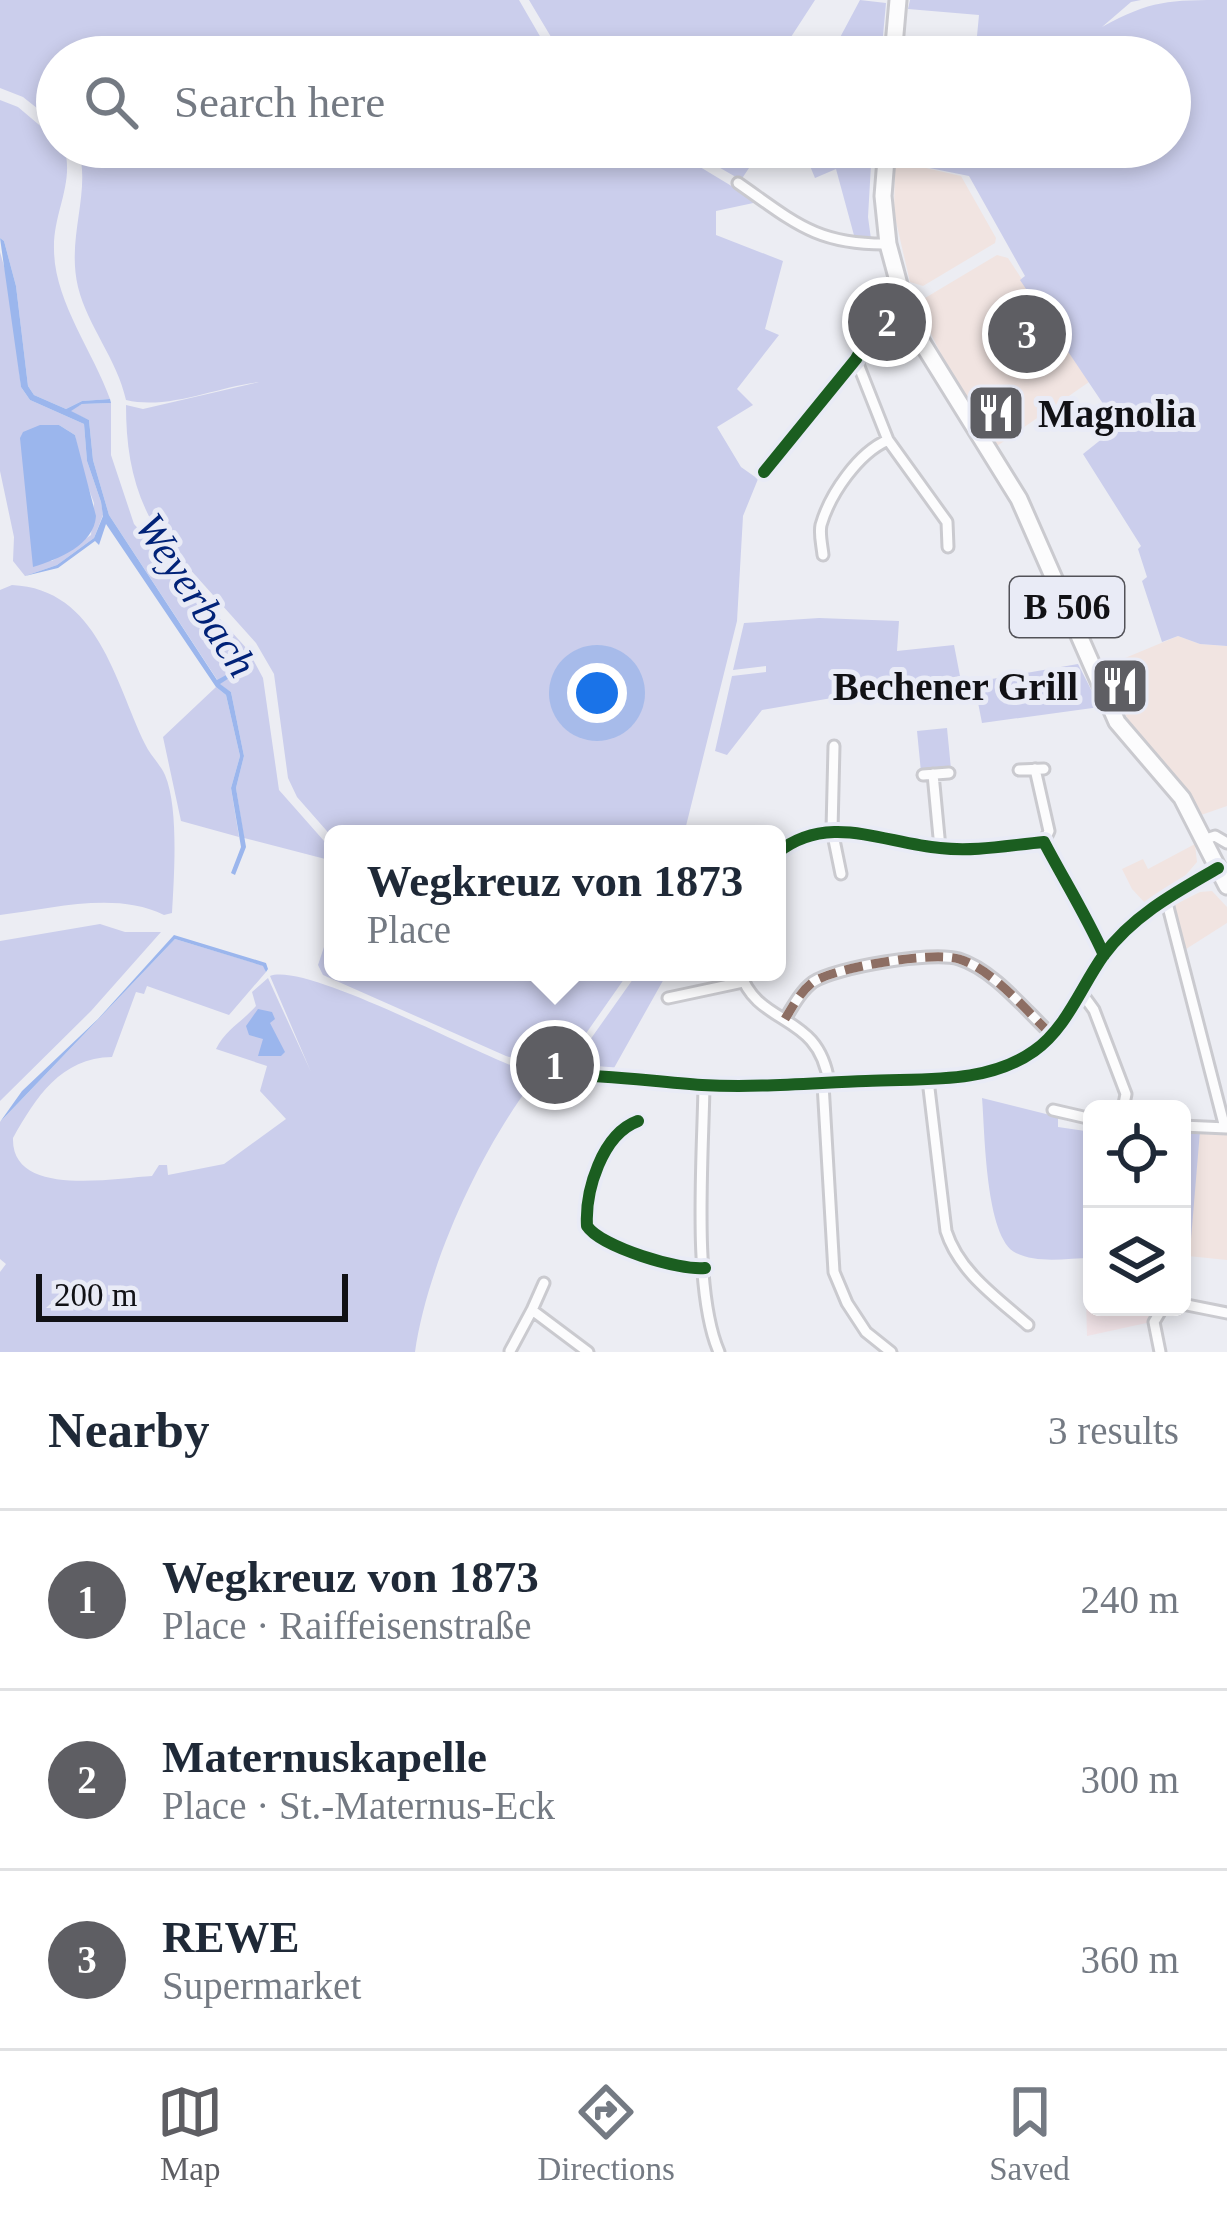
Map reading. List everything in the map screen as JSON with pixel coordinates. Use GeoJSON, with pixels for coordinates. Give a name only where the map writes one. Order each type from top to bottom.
{"type":"FeatureCollection","features":[{"type":"Feature","properties":{"kind":"main road"},"geometry":{"type":"LineString","coordinates":[[895,36],[898,0]]}},
{"type":"Feature","properties":{"kind":"main road","name":"B 506"},"geometry":{"type":"LineString","coordinates":[[885,168],[888,244],[904,303],[943,381],[1019,499],[1117,722],[1182,798],[1227,886]]}},
{"type":"Feature","properties":{"kind":"street"},"geometry":{"type":"LineString","coordinates":[[738,183],[813,234],[840,242],[888,244]]}},
{"type":"Feature","properties":{"kind":"street"},"geometry":{"type":"LineString","coordinates":[[764,472],[856,359],[879,316],[904,303]]}},
{"type":"Feature","properties":{"kind":"street"},"geometry":{"type":"LineString","coordinates":[[856,359],[888,440],[947,522],[948,547]]}},
{"type":"Feature","properties":{"kind":"street"},"geometry":{"type":"LineString","coordinates":[[823,555],[820,528],[840,486],[864,455],[888,440]]}},
{"type":"Feature","properties":{"kind":"street"},"geometry":{"type":"LineString","coordinates":[[834,746],[832,830],[841,874]]}},
{"type":"Feature","properties":{"kind":"street"},"geometry":{"type":"LineString","coordinates":[[1019,770],[1040,769],[1049,831],[1044,842]]}},
{"type":"Feature","properties":{"kind":"street"},"geometry":{"type":"LineString","coordinates":[[940,848],[928,775],[949,772]]}},
{"type":"Feature","properties":{"kind":"street"},"geometry":{"type":"LineString","coordinates":[[786,847],[832,830],[967,850],[1044,842]]}},
{"type":"Feature","properties":{"kind":"street"},"geometry":{"type":"LineString","coordinates":[[1203,840],[1215,836],[1227,843]]}},
{"type":"Feature","properties":{"kind":"street"},"geometry":{"type":"LineString","coordinates":[[1044,842],[1064,881],[1076,893],[1104,955]]}},
{"type":"Feature","properties":{"kind":"street"},"geometry":{"type":"LineString","coordinates":[[557,1075],[704,1085],[826,1084],[928,1081],[1001,1069],[1030,1054],[1052,1035],[1124,932],[1166,899],[1218,868]]}},
{"type":"Feature","properties":{"kind":"street"},"geometry":{"type":"LineString","coordinates":[[1166,899],[1226,1128],[1191,1126]]}},
{"type":"Feature","properties":{"kind":"street"},"geometry":{"type":"LineString","coordinates":[[784,1018],[811,983],[828,975],[918,958],[956,958],[979,969],[1052,1035]]}},
{"type":"Feature","properties":{"kind":"street"},"geometry":{"type":"LineString","coordinates":[[668,998],[728,981]]}},
{"type":"Feature","properties":{"kind":"street"},"geometry":{"type":"LineString","coordinates":[[745,981],[759,1003],[815,1040],[824,1055],[834,1272],[866,1332],[891,1352]]}},
{"type":"Feature","properties":{"kind":"street"},"geometry":{"type":"LineString","coordinates":[[1081,992],[1094,1010],[1125,1100]]}},
{"type":"Feature","properties":{"kind":"street"},"geometry":{"type":"LineString","coordinates":[[928,1081],[952,1249],[964,1267],[1028,1325]]}},
{"type":"Feature","properties":{"kind":"street"},"geometry":{"type":"LineString","coordinates":[[704,1085],[704,1268],[708,1317],[719,1352]]}},
{"type":"Feature","properties":{"kind":"street"},"geometry":{"type":"LineString","coordinates":[[1053,1110],[1083,1117]]}},
{"type":"Feature","properties":{"kind":"street"},"geometry":{"type":"LineString","coordinates":[[638,1121],[626,1125],[606,1153],[588,1201],[587,1226],[596,1237],[647,1256],[688,1270],[704,1268]]}},
{"type":"Feature","properties":{"kind":"street"},"geometry":{"type":"LineString","coordinates":[[510,1351],[544,1283]]}},
{"type":"Feature","properties":{"kind":"street"},"geometry":{"type":"LineString","coordinates":[[1191,1306],[1227,1313]]}},
{"type":"Feature","properties":{"kind":"street"},"geometry":{"type":"LineString","coordinates":[[532,1310],[588,1352]]}},
{"type":"Feature","properties":{"kind":"street"},"geometry":{"type":"LineString","coordinates":[[1158,1316],[1154,1322],[1160,1352]]}},
{"type":"Feature","properties":{"kind":"shaded area"},"geometry":{"type":"Polygon","coordinates":[[[0,0],[519,0],[540,36],[36,36],[36,107],[0,88],[0,0]]]}},
{"type":"Feature","properties":{"kind":"shaded area"},"geometry":{"type":"Polygon","coordinates":[[[529,0],[815,0],[792,36],[550,36],[529,0]]]}},
{"type":"Feature","properties":{"kind":"shaded area"},"geometry":{"type":"Polygon","coordinates":[[[860,0],[886,3],[883,36],[841,36],[860,0]]]}},
{"type":"Feature","properties":{"kind":"shaded area"},"geometry":{"type":"Polygon","coordinates":[[[910,0],[1141,0],[1131,2],[1102,27],[1161,3],[1227,0],[1227,646],[1178,636],[1162,642],[1142,581],[1147,577],[1141,546],[1083,454],[1118,426],[1020,280],[1025,276],[969,176],[930,168],[1191,168],[1191,36],[977,36],[979,15],[908,9],[910,0]]]}},
{"type":"Feature","properties":{"kind":"shaded area"},"geometry":{"type":"Polygon","coordinates":[[[0,100],[36,122],[36,168],[67,168],[55,235],[56,268],[67,307],[110,399],[82,401],[66,409],[34,395],[28,386],[16,286],[0,238],[0,100]]]}},
{"type":"Feature","properties":{"kind":"shaded area"},"geometry":{"type":"Polygon","coordinates":[[[82,168],[702,168],[758,202],[716,211],[716,235],[783,261],[765,329],[779,335],[737,389],[753,405],[717,427],[741,467],[758,479],[743,516],[737,621],[686,825],[324,828],[297,797],[288,778],[274,674],[256,643],[161,537],[144,506],[130,457],[126,405],[143,409],[259,382],[176,400],[126,400],[78,287],[75,250],[82,168]]]}},
{"type":"Feature","properties":{"kind":"shaded area"},"geometry":{"type":"Polygon","coordinates":[[[720,168],[749,168],[741,180],[720,168]]]}},
{"type":"Feature","properties":{"kind":"shaded area"},"geometry":{"type":"Polygon","coordinates":[[[811,168],[871,168],[871,239],[855,239],[836,169],[815,178],[811,168]]]}},
{"type":"Feature","properties":{"kind":"shaded area"},"geometry":{"type":"Polygon","coordinates":[[[895,168],[926,168],[961,176],[995,243],[923,286],[910,282],[894,213],[895,168]]]}},
{"type":"Feature","properties":{"kind":"shaded area"},"geometry":{"type":"Polygon","coordinates":[[[0,252],[10,287],[21,387],[30,400],[84,424],[87,461],[103,515],[94,538],[57,565],[25,576],[13,561],[14,537],[0,471],[0,252]],[[40,425],[32,555],[52,561],[91,535],[94,503],[75,435],[59,425],[40,425]]]}},
{"type":"Feature","properties":{"kind":"shaded area"},"geometry":{"type":"Polygon","coordinates":[[[997,255],[1008,258],[1089,382],[997,446],[920,312],[925,298],[997,255]]]}},
{"type":"Feature","properties":{"kind":"shaded area"},"geometry":{"type":"Polygon","coordinates":[[[111,403],[111,455],[134,524],[248,650],[263,678],[279,790],[324,841],[324,859],[244,838],[236,788],[244,756],[231,692],[219,684],[240,670],[218,681],[109,515],[93,460],[89,420],[69,411],[82,404],[111,403]]]}},
{"type":"Feature","properties":{"kind":"shaded area"},"geometry":{"type":"Polygon","coordinates":[[[12,585],[41,590],[84,621],[100,643],[145,744],[165,775],[174,824],[172,913],[104,903],[0,915],[0,590],[12,585]]]}},
{"type":"Feature","properties":{"kind":"shaded area"},"geometry":{"type":"Polygon","coordinates":[[[819,618],[899,621],[897,651],[954,645],[960,676],[762,710],[727,755],[715,751],[732,676],[766,672],[766,666],[733,670],[744,623],[819,618]]]}},
{"type":"Feature","properties":{"kind":"shaded area"},"geometry":{"type":"Polygon","coordinates":[[[1178,636],[1227,646],[1227,806],[1201,815],[1135,733],[1101,668],[1178,636]]]}},
{"type":"Feature","properties":{"kind":"shaded area"},"geometry":{"type":"Polygon","coordinates":[[[1078,664],[1100,707],[982,723],[974,682],[1078,664]]]}},
{"type":"Feature","properties":{"kind":"shaded area"},"geometry":{"type":"Polygon","coordinates":[[[216,687],[226,695],[240,756],[231,788],[239,837],[181,821],[163,737],[216,687]]]}},
{"type":"Feature","properties":{"kind":"shaded area"},"geometry":{"type":"Polygon","coordinates":[[[947,728],[951,769],[921,772],[917,731],[947,728]]]}},
{"type":"Feature","properties":{"kind":"shaded area"},"geometry":{"type":"Polygon","coordinates":[[[1195,844],[1197,862],[1184,877],[1145,903],[1132,889],[1122,869],[1143,859],[1148,869],[1195,844]]]}},
{"type":"Feature","properties":{"kind":"shaded area"},"geometry":{"type":"Polygon","coordinates":[[[1212,891],[1227,907],[1227,923],[1183,951],[1174,905],[1212,891]]]}},
{"type":"Feature","properties":{"kind":"shaded area"},"geometry":{"type":"Polygon","coordinates":[[[100,924],[125,932],[161,932],[91,1011],[0,1101],[0,941],[100,924]]]}},
{"type":"Feature","properties":{"kind":"shaded area"},"geometry":{"type":"Polygon","coordinates":[[[175,939],[264,966],[266,972],[229,1015],[147,986],[144,994],[136,992],[112,1057],[78,1064],[52,1082],[13,1138],[17,1157],[29,1170],[46,1177],[91,1181],[152,1176],[159,1165],[167,1165],[168,1175],[224,1164],[286,1119],[260,1091],[267,1066],[216,1049],[256,1006],[252,992],[268,978],[311,1072],[270,976],[290,975],[319,983],[526,1071],[531,1084],[493,1143],[443,1248],[415,1352],[0,1352],[0,1272],[6,1264],[0,1259],[0,1122],[175,939]]]}},
{"type":"Feature","properties":{"kind":"shaded area"},"geometry":{"type":"Polygon","coordinates":[[[337,981],[623,981],[566,1062],[544,1056],[541,1066],[506,1056],[337,981]]]}},
{"type":"Feature","properties":{"kind":"shaded area"},"geometry":{"type":"Polygon","coordinates":[[[632,981],[663,981],[614,1068],[573,1064],[632,981]]]}},
{"type":"Feature","properties":{"kind":"shaded area"},"geometry":{"type":"Polygon","coordinates":[[[982,1098],[1058,1117],[1058,1127],[1083,1131],[1083,1258],[1053,1260],[1016,1253],[998,1227],[982,1098]]]}},
{"type":"Feature","properties":{"kind":"shaded area"},"geometry":{"type":"Polygon","coordinates":[[[1191,1130],[1200,1131],[1191,1239],[1191,1130]]]}},
{"type":"Feature","properties":{"kind":"shaded area"},"geometry":{"type":"Polygon","coordinates":[[[1200,1131],[1227,1133],[1227,1260],[1191,1256],[1200,1131]]]}},
{"type":"Feature","properties":{"kind":"shaded area"},"geometry":{"type":"Polygon","coordinates":[[[1086,1316],[1153,1316],[1151,1322],[1087,1336],[1086,1316]]]}},
{"type":"Feature","properties":{"kind":"water"},"geometry":{"type":"Polygon","coordinates":[[[0,238],[16,286],[28,386],[34,395],[66,409],[82,401],[110,399],[111,403],[82,404],[71,411],[89,420],[93,460],[109,515],[217,680],[239,668],[220,684],[231,692],[244,756],[236,788],[246,847],[235,875],[231,873],[241,847],[231,788],[240,756],[226,695],[106,524],[99,545],[95,541],[58,568],[25,576],[57,565],[94,538],[103,516],[87,461],[84,424],[30,400],[21,387],[0,238]]]}},
{"type":"Feature","properties":{"kind":"water"},"geometry":{"type":"Polygon","coordinates":[[[40,425],[59,425],[75,435],[96,516],[82,543],[33,567],[20,438],[40,425]]]}},
{"type":"Feature","properties":{"kind":"water"},"geometry":{"type":"Polygon","coordinates":[[[174,935],[266,963],[268,969],[175,939],[0,1122],[22,1091],[98,1019],[174,935]]]}},
{"type":"Feature","properties":{"kind":"water"},"geometry":{"type":"Polygon","coordinates":[[[258,1009],[272,1012],[275,1019],[270,1023],[285,1052],[281,1056],[258,1056],[263,1039],[249,1035],[246,1026],[258,1009]]]}},
{"type":"Feature","properties":{"kind":"marked path"},"geometry":{"type":"LineString","coordinates":[[785,1019],[805,990],[825,976],[885,962],[946,957],[984,972],[1052,1035]]}},
{"type":"Feature","properties":{"kind":"cycle path"},"geometry":{"type":"LineString","coordinates":[[764,472],[856,359],[879,317],[904,303]]}},
{"type":"Feature","properties":{"kind":"cycle path"},"geometry":{"type":"LineString","coordinates":[[786,847],[816,834],[836,832],[953,849],[1044,842],[1104,955]]}},
{"type":"Feature","properties":{"kind":"cycle path"},"geometry":{"type":"LineString","coordinates":[[557,1075],[743,1086],[931,1079],[995,1070],[1045,1042],[1127,929],[1218,868]]}},
{"type":"Feature","properties":{"kind":"cycle path"},"geometry":{"type":"LineString","coordinates":[[638,1121],[615,1138],[598,1165],[587,1226],[608,1242],[642,1256],[705,1268]]}},
{"type":"Feature","properties":{"kind":"place","name":"Maternuskapelle"},"geometry":{"type":"Point","coordinates":[887,322]}},
{"type":"Feature","properties":{"kind":"place","name":"REWE"},"geometry":{"type":"Point","coordinates":[1027,334]}},
{"type":"Feature","properties":{"kind":"place","name":"Magnolia"},"geometry":{"type":"Point","coordinates":[996,413]}},
{"type":"Feature","properties":{"kind":"place","name":"Bechener Grill"},"geometry":{"type":"Point","coordinates":[1120,686]}},
{"type":"Feature","properties":{"kind":"place","name":"Wegkreuz von 1873"},"geometry":{"type":"Point","coordinates":[555,1065]}},
{"type":"Feature","properties":{"kind":"water label","name":"Weyerbach"},"geometry":{"type":"Point","coordinates":[196,595]}}]}
